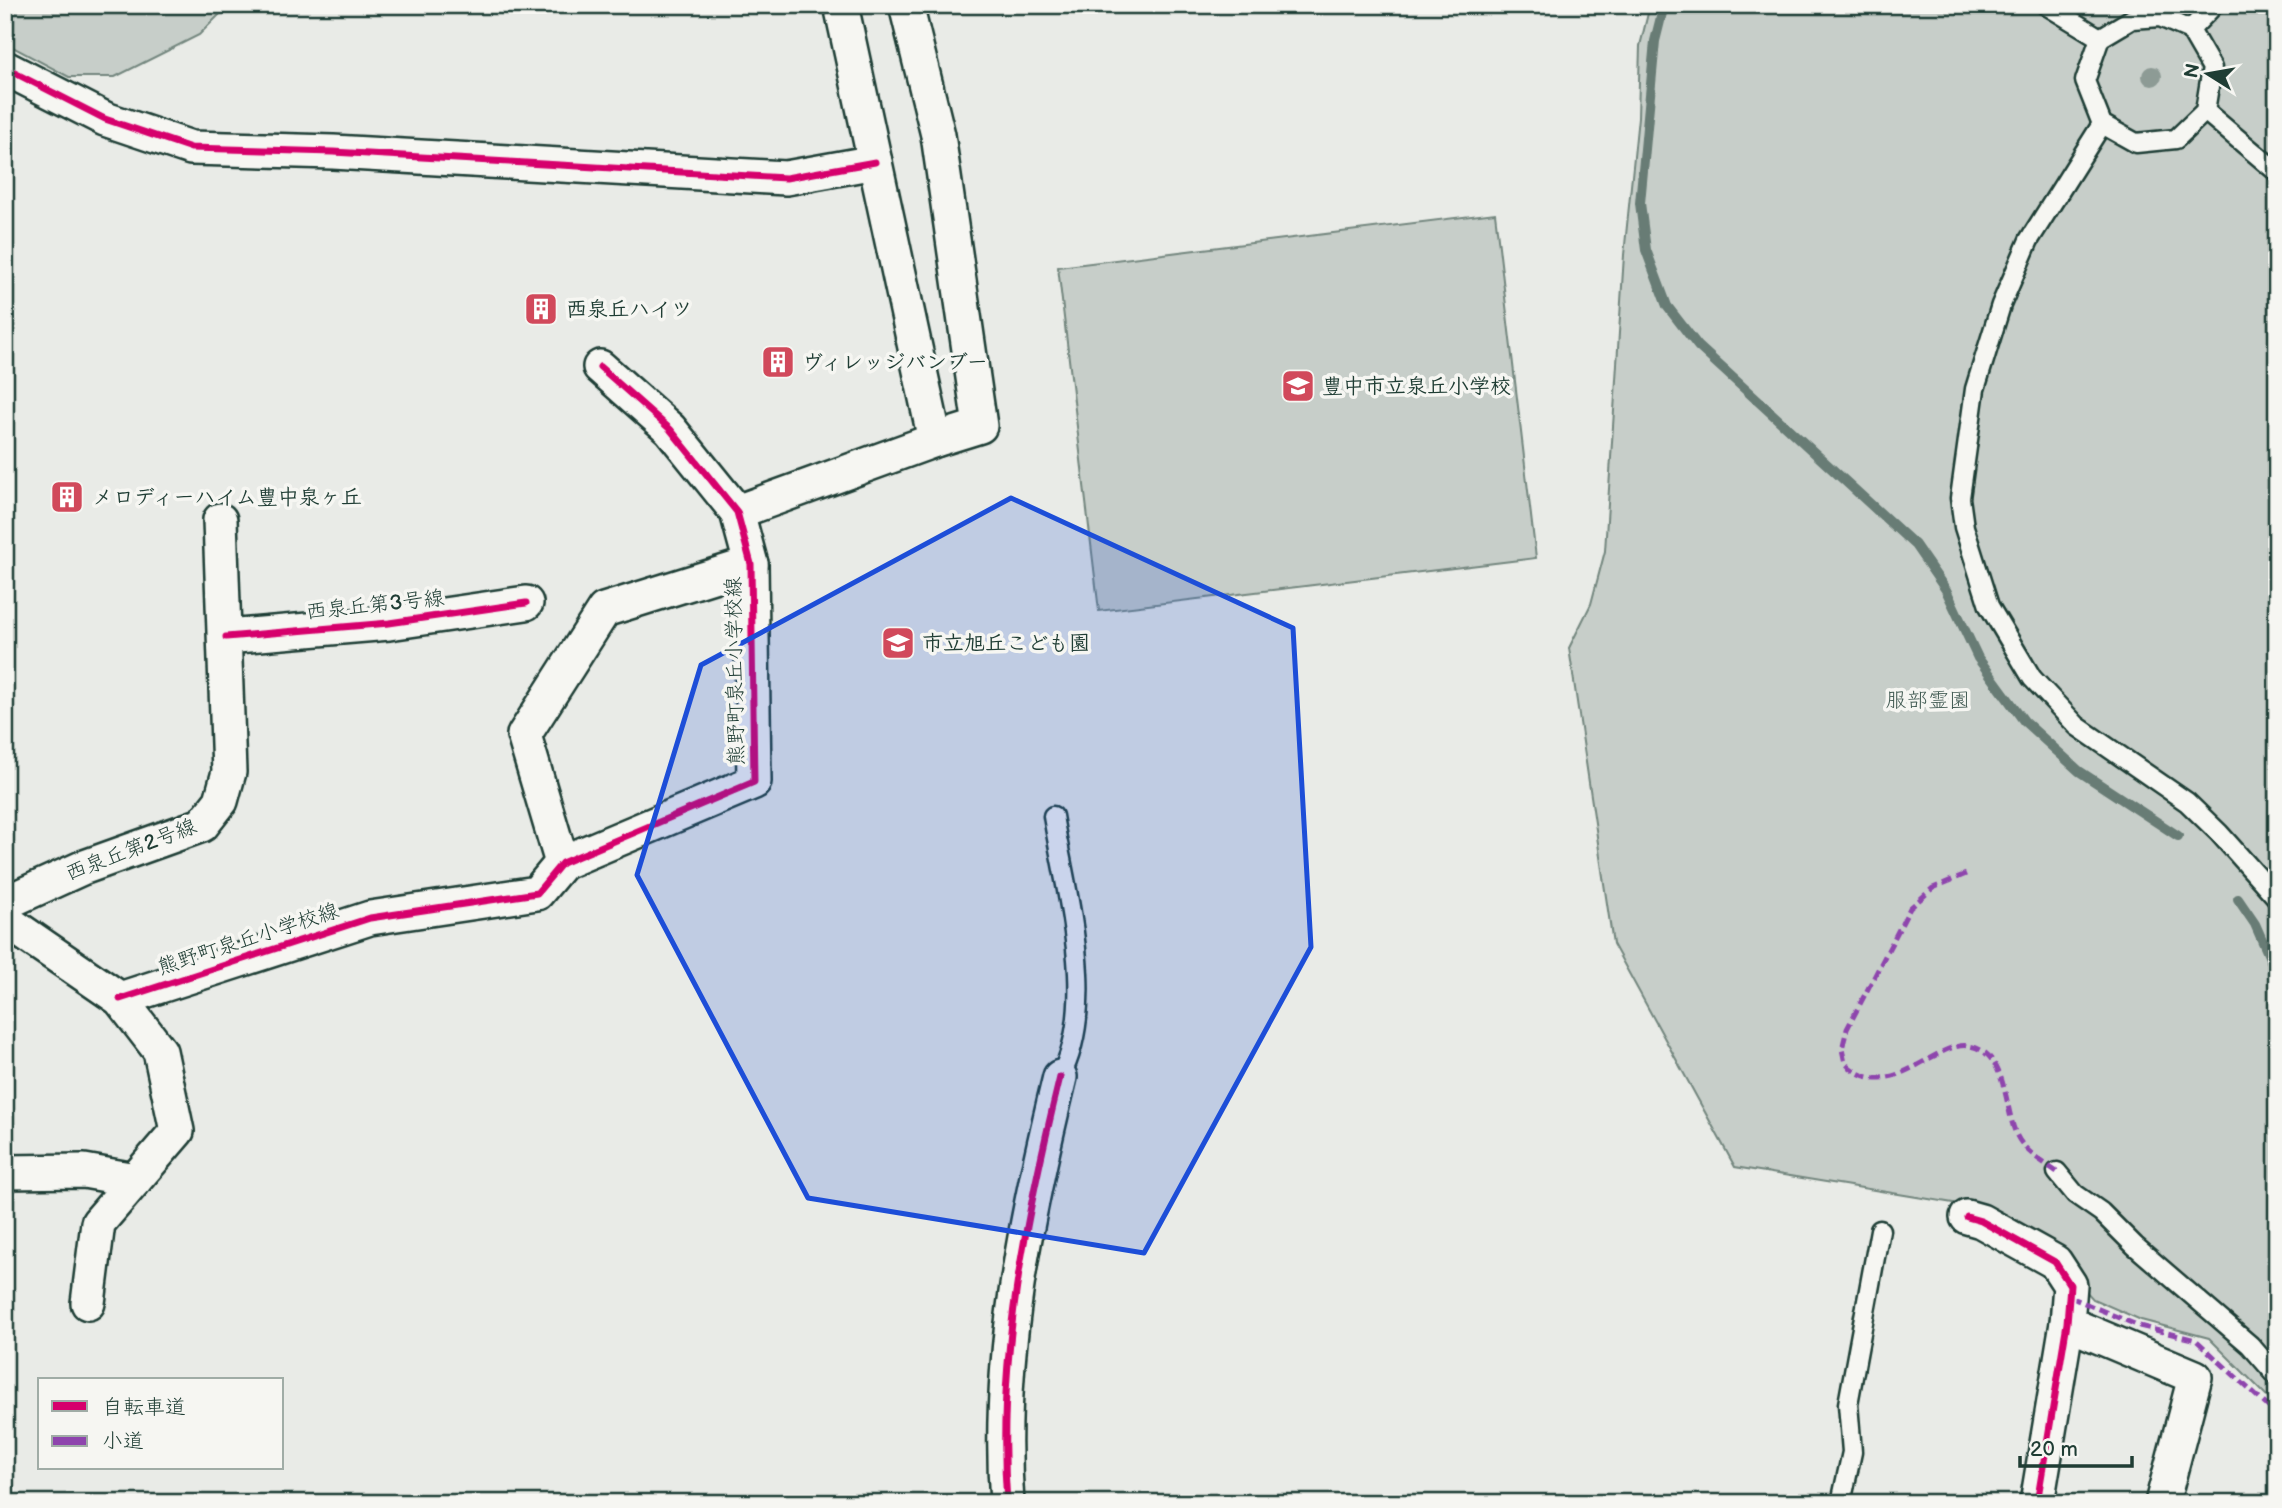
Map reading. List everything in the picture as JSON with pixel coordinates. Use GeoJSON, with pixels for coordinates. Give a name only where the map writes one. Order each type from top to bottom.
{"type":"FeatureCollection","features":[{"type":"Feature","properties":{"kind":"street"},"geometry":{"type":"LineString","coordinates":[[841,5],[935,440]]}},
{"type":"Feature","properties":{"kind":"street"},"geometry":{"type":"LineString","coordinates":[[600,367],[670,429],[737,512],[980,426],[937,135],[906,5]]}},
{"type":"Feature","properties":{"kind":"street"},"geometry":{"type":"LineString","coordinates":[[5,68],[106,119],[191,148],[332,152],[786,178],[875,162]]}},
{"type":"Feature","properties":{"kind":"street","name":"熊野町泉丘小学校線"},"geometry":{"type":"LineString","coordinates":[[120,999],[370,918],[537,893],[562,863],[754,782],[751,564],[737,512]]}},
{"type":"Feature","properties":{"kind":"street","name":"西泉丘第2号線"},"geometry":{"type":"LineString","coordinates":[[5,903],[82,868],[202,825],[221,801],[229,772],[220,520]]}},
{"type":"Feature","properties":{"kind":"street"},"geometry":{"type":"LineString","coordinates":[[562,863],[524,735],[604,610],[751,564]]}},
{"type":"Feature","properties":{"kind":"street","name":"西泉丘第3号線"},"geometry":{"type":"LineString","coordinates":[[226,637],[389,624],[526,603]]}},
{"type":"Feature","properties":{"kind":"street"},"geometry":{"type":"LineString","coordinates":[[5,920],[120,999],[160,1051],[177,1131],[98,1223],[88,1303]]}},
{"type":"Feature","properties":{"kind":"street"},"geometry":{"type":"LineString","coordinates":[[1007,1503],[1004,1462],[1010,1327],[1036,1178],[1060,1077]]}},
{"type":"Feature","properties":{"kind":"street"},"geometry":{"type":"LineString","coordinates":[[5,1171],[84,1171],[135,1181]]}},
{"type":"Feature","properties":{"kind":"street"},"geometry":{"type":"LineString","coordinates":[[1967,1217],[1981,1221],[2055,1262],[2070,1285],[2067,1323],[2037,1503]]}},
{"type":"Feature","properties":{"kind":"street"},"geometry":{"type":"LineString","coordinates":[[2067,1323],[2195,1377],[2162,1503]]}},
{"type":"Feature","properties":{"kind":"lane"},"geometry":{"type":"LineString","coordinates":[[2046,5],[2100,38]]}},
{"type":"Feature","properties":{"kind":"lane"},"geometry":{"type":"LineString","coordinates":[[2190,30],[2214,5]]}},
{"type":"Feature","properties":{"kind":"lane"},"geometry":{"type":"LineString","coordinates":[[2160,17],[2190,30],[2212,68],[2205,111],[2176,139],[2136,143],[2102,124],[2085,81],[2100,38],[2133,19],[2160,17]]}},
{"type":"Feature","properties":{"kind":"lane"},"geometry":{"type":"LineString","coordinates":[[2205,111],[2277,172]]}},
{"type":"Feature","properties":{"kind":"lane"},"geometry":{"type":"LineString","coordinates":[[2102,124],[2029,240],[2001,305],[1975,389],[1960,498],[1965,527],[1989,606],[2032,678],[2077,726],[2187,802],[2219,833],[2277,898]]}},
{"type":"Feature","properties":{"kind":"lane"},"geometry":{"type":"LineString","coordinates":[[1053,816],[1080,985],[1072,1055],[1060,1077]]}},
{"type":"Feature","properties":{"kind":"lane"},"geometry":{"type":"LineString","coordinates":[[2057,1172],[2076,1194],[2101,1212],[2135,1246],[2250,1345],[2277,1376]]}},
{"type":"Feature","properties":{"kind":"lane"},"geometry":{"type":"LineString","coordinates":[[1841,1503],[1852,1452],[1848,1404],[1880,1230]]}},
{"type":"Feature","properties":{"kind":"highlighted area"},"geometry":{"type":"Polygon","coordinates":[[[1011,498],[1293,628],[1311,947],[1144,1253],[808,1198],[637,875],[701,665],[1011,498]]]}},
{"type":"Feature","properties":{"kind":"green space"},"geometry":{"type":"Polygon","coordinates":[[[5,5],[229,5],[199,35],[115,77],[69,77],[5,43],[5,5]]]}},
{"type":"Feature","properties":{"kind":"green space","name":"服部霊園"},"geometry":{"type":"Polygon","coordinates":[[[1650,5],[2277,5],[2277,1406],[2209,1338],[2141,1320],[2093,1299],[2084,1289],[1965,1205],[1735,1167],[1613,944],[1569,648],[1591,604],[1605,551],[1624,255],[1638,117],[1640,46],[1650,5]]]}},
{"type":"Feature","properties":{"kind":"green space"},"geometry":{"type":"Polygon","coordinates":[[[1495,213],[1536,558],[1099,611],[1058,267],[1495,213]]]}},
{"type":"Feature","properties":{"kind":"waterway"},"geometry":{"type":"LineString","coordinates":[[1664,5],[1655,41],[1640,203],[1646,250],[1667,306],[1698,346],[1915,545],[1946,590],[1978,658],[2024,721],[2079,771],[2178,836]]}},
{"type":"Feature","properties":{"kind":"waterway"},"geometry":{"type":"LineString","coordinates":[[2238,899],[2255,924],[2277,974]]}},
{"type":"Feature","properties":{"kind":"marked path"},"geometry":{"type":"LineString","coordinates":[[1966,874],[1933,888],[1910,908],[1847,1029],[1842,1049],[1845,1063],[1862,1075],[1878,1078],[1910,1069],[1955,1047],[1969,1046],[1982,1051],[1998,1070],[2020,1142],[2057,1172]]}},
{"type":"Feature","properties":{"kind":"marked path"},"geometry":{"type":"LineString","coordinates":[[2070,1297],[2139,1326],[2196,1340],[2277,1415]]}},
{"type":"Feature","properties":{"kind":"cycle path"},"geometry":{"type":"LineString","coordinates":[[5,68],[105,119],[191,148],[333,152],[786,178],[875,162]]}},
{"type":"Feature","properties":{"kind":"cycle path"},"geometry":{"type":"LineString","coordinates":[[120,999],[370,918],[537,893],[562,863],[754,782],[751,564],[737,512],[670,429],[600,367]]}},
{"type":"Feature","properties":{"kind":"cycle path"},"geometry":{"type":"LineString","coordinates":[[226,637],[389,623],[526,603]]}},
{"type":"Feature","properties":{"kind":"cycle path"},"geometry":{"type":"LineString","coordinates":[[1007,1503],[1006,1395],[1010,1342],[1025,1235],[1060,1077]]}},
{"type":"Feature","properties":{"kind":"cycle path"},"geometry":{"type":"LineString","coordinates":[[1967,1217],[1981,1221],[2055,1262],[2070,1285],[2067,1323],[2037,1503]]}},
{"type":"Feature","properties":{"kind":"place","name":"西泉丘ハイツ"},"geometry":{"type":"Point","coordinates":[541,309]}},
{"type":"Feature","properties":{"kind":"place","name":"ヴィレッジバンブー"},"geometry":{"type":"Point","coordinates":[778,362]}},
{"type":"Feature","properties":{"kind":"place","name":"豊中市立泉丘小学校"},"geometry":{"type":"Point","coordinates":[1298,386]}},
{"type":"Feature","properties":{"kind":"place","name":"メロディーハイム豊中泉ヶ丘"},"geometry":{"type":"Point","coordinates":[67,497]}},
{"type":"Feature","properties":{"kind":"place","name":"市立旭丘こども園"},"geometry":{"type":"Point","coordinates":[898,643]}}]}
